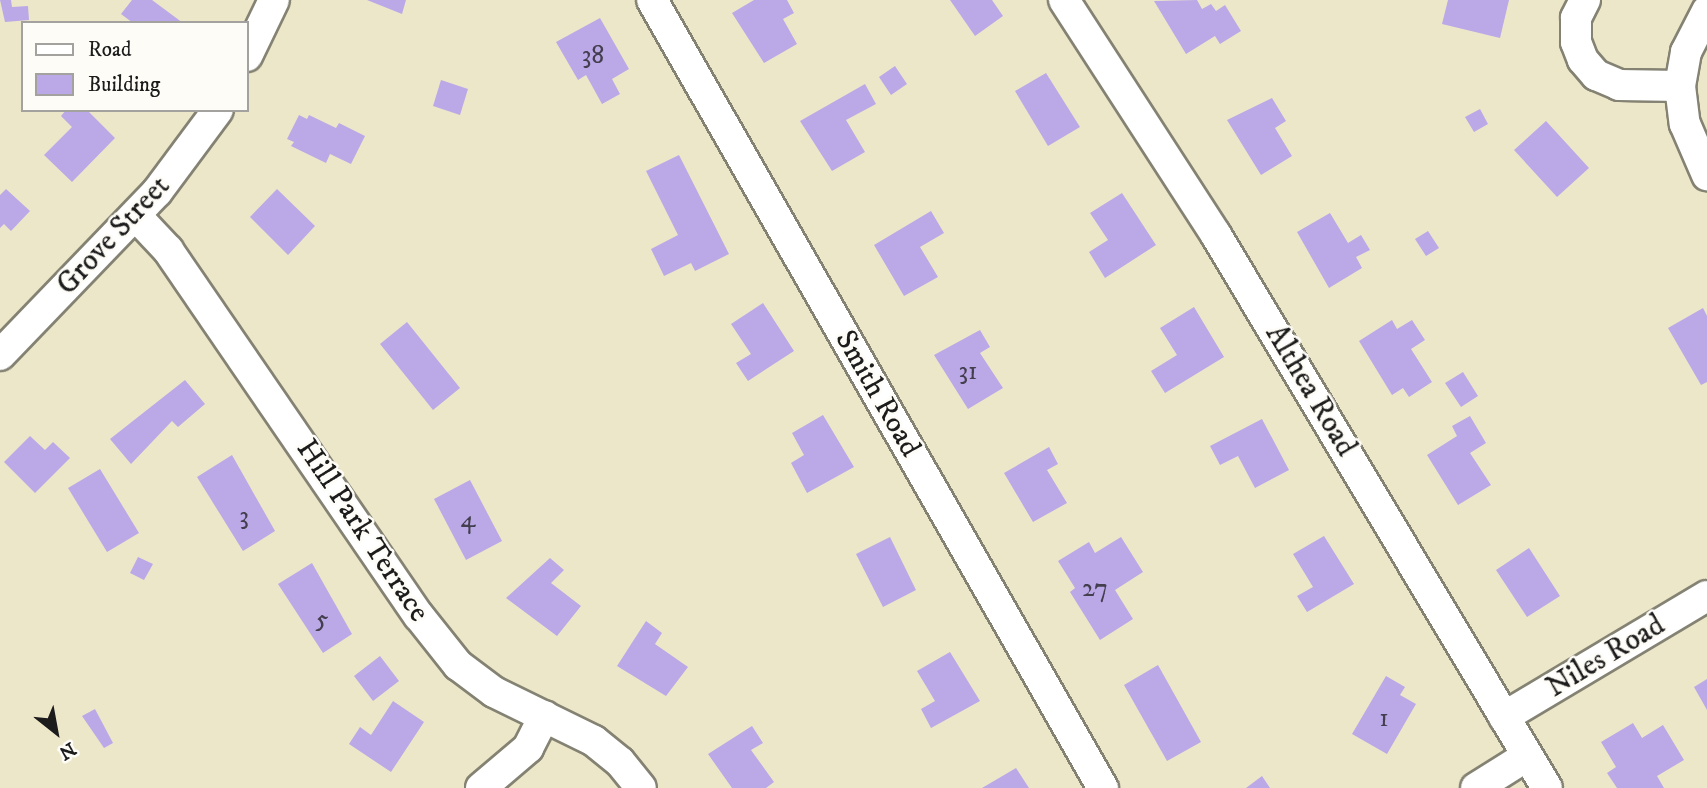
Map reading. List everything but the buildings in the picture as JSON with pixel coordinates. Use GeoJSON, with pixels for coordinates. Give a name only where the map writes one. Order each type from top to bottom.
{"type":"FeatureCollection","features":[{"type":"Feature","properties":{"kind":"street"},"geometry":{"type":"LineString","coordinates":[[248,54],[272,0]]}},
{"type":"Feature","properties":{"kind":"street","name":"Smith Road"},"geometry":{"type":"LineString","coordinates":[[652,0],[1103,788]]}},
{"type":"Feature","properties":{"kind":"street","name":"Althea Road"},"geometry":{"type":"LineString","coordinates":[[1064,0],[1216,235],[1547,788]]}},
{"type":"Feature","properties":{"kind":"street"},"geometry":{"type":"LineString","coordinates":[[1585,0],[1576,18],[1576,43],[1596,75],[1619,85],[1680,86]]}},
{"type":"Feature","properties":{"kind":"street"},"geometry":{"type":"LineString","coordinates":[[1688,0],[1707,11],[1686,52],[1680,86],[1685,124],[1707,175]]}},
{"type":"Feature","properties":{"kind":"street","name":"Grove Street"},"geometry":{"type":"LineString","coordinates":[[0,355],[136,216],[216,112]]}},
{"type":"Feature","properties":{"kind":"street","name":"Hill Park Terrace"},"geometry":{"type":"LineString","coordinates":[[136,216],[168,250],[444,648],[476,681],[609,751],[641,788]]}},
{"type":"Feature","properties":{"kind":"street","name":"Niles Road"},"geometry":{"type":"LineString","coordinates":[[1504,717],[1707,596]]}},
{"type":"Feature","properties":{"kind":"street"},"geometry":{"type":"LineString","coordinates":[[481,788],[528,748],[544,716]]}},
{"type":"Feature","properties":{"kind":"street"},"geometry":{"type":"LineString","coordinates":[[1476,788],[1527,756]]}}]}
